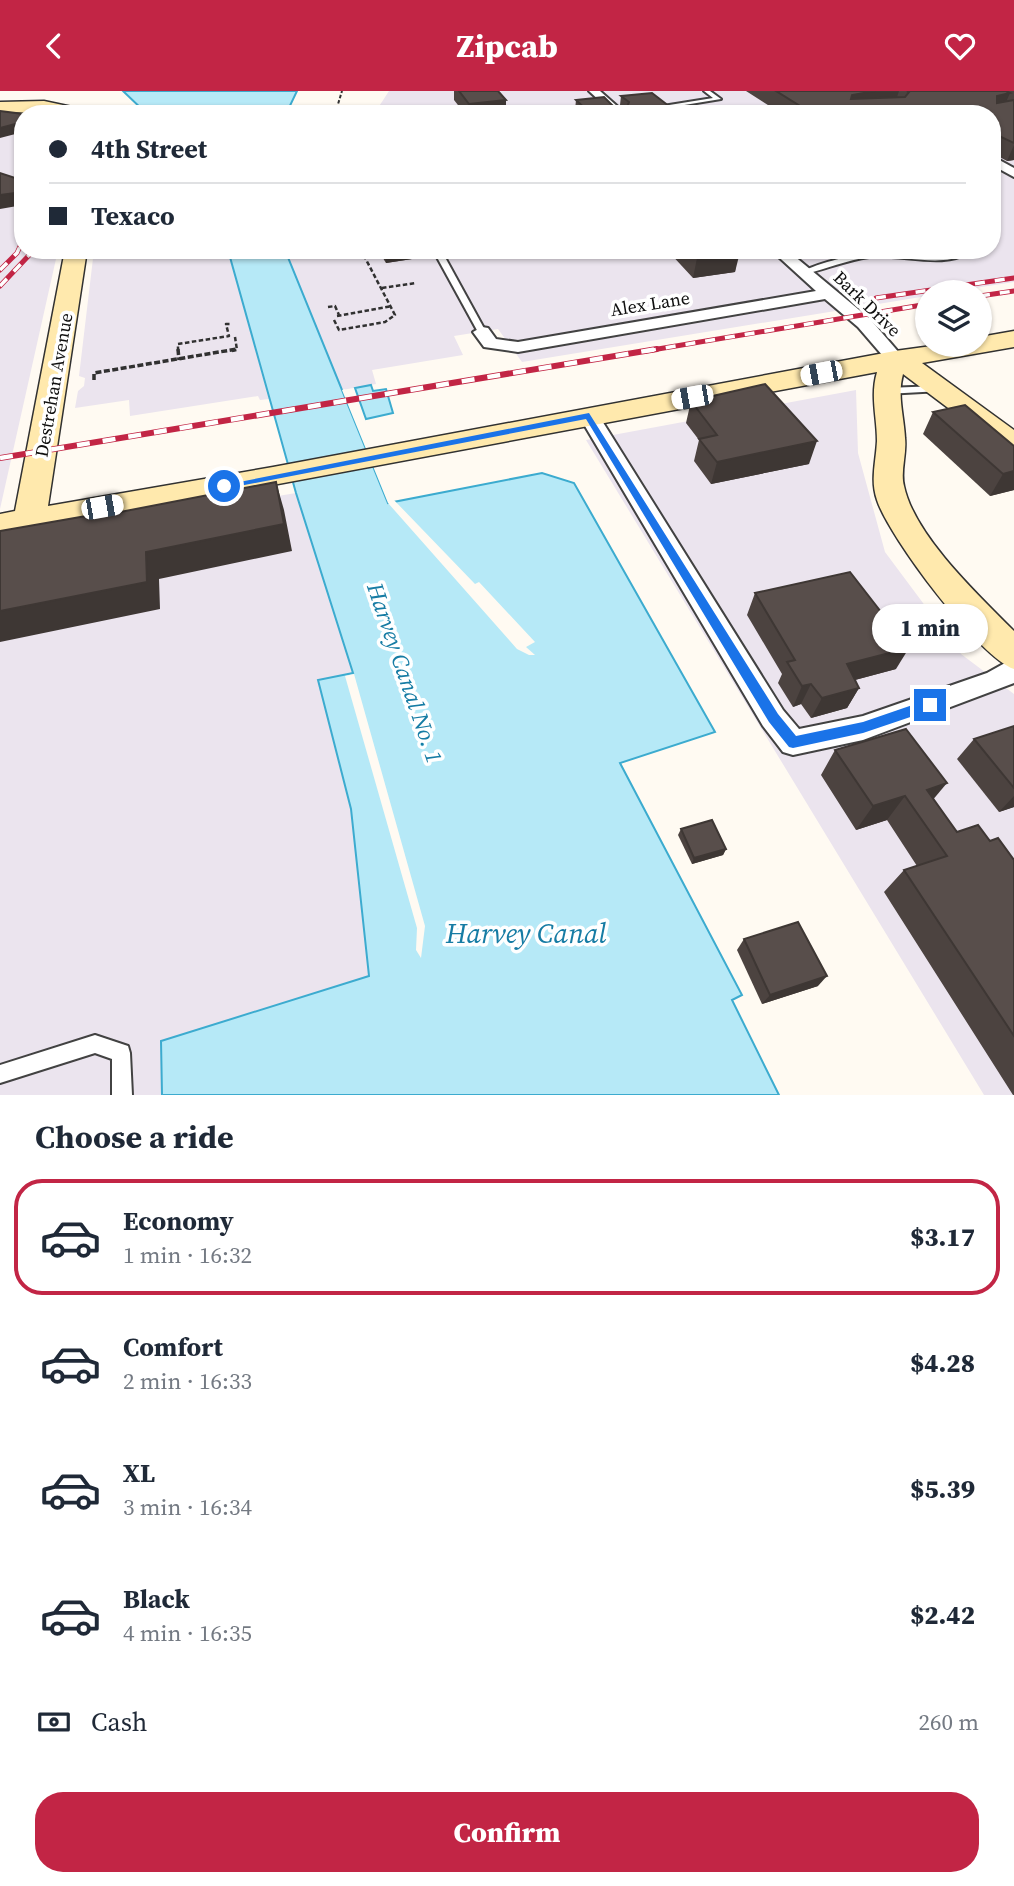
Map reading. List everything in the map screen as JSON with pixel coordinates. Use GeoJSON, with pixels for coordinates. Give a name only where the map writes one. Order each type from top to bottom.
{"type":"FeatureCollection","features":[{"type":"Feature","properties":{"kind":"main road","name":"Destrehan Avenue"},"geometry":{"type":"LineString","coordinates":[[15,522],[74,259]]}},
{"type":"Feature","properties":{"kind":"main road"},"geometry":{"type":"LineString","coordinates":[[992,343],[1014,339]]}},
{"type":"Feature","properties":{"kind":"main road"},"geometry":{"type":"LineString","coordinates":[[15,522],[272,477],[915,356]]}},
{"type":"Feature","properties":{"kind":"main road"},"geometry":{"type":"LineString","coordinates":[[895,359],[942,389],[1014,444]]}},
{"type":"Feature","properties":{"kind":"main road"},"geometry":{"type":"LineString","coordinates":[[895,359],[885,382],[891,444],[888,485],[895,510],[973,614],[1014,654]]}},
{"type":"Feature","properties":{"kind":"street"},"geometry":{"type":"LineString","coordinates":[[594,91],[610,105]]}},
{"type":"Feature","properties":{"kind":"street"},"geometry":{"type":"LineString","coordinates":[[1001,161],[1014,175]]}},
{"type":"Feature","properties":{"kind":"street","name":"Bark Drive"},"geometry":{"type":"LineString","coordinates":[[789,259],[863,323],[895,359]]}},
{"type":"Feature","properties":{"kind":"street","name":"Alex Lane"},"geometry":{"type":"LineString","coordinates":[[482,332],[490,343],[518,347],[830,293]]}},
{"type":"Feature","properties":{"kind":"street"},"geometry":{"type":"LineString","coordinates":[[589,416],[773,718],[793,743],[863,728],[997,681],[1014,669]]}},
{"type":"Feature","properties":{"kind":"lane"},"geometry":{"type":"LineString","coordinates":[[673,105],[718,99],[706,91]]}},
{"type":"Feature","properties":{"kind":"lane"},"geometry":{"type":"LineString","coordinates":[[657,99],[665,105]]}},
{"type":"Feature","properties":{"kind":"lane"},"geometry":{"type":"LineString","coordinates":[[442,259],[482,332]]}},
{"type":"Feature","properties":{"kind":"lane"},"geometry":{"type":"LineString","coordinates":[[805,272],[855,259]]}},
{"type":"Feature","properties":{"kind":"lane"},"geometry":{"type":"LineString","coordinates":[[886,391],[942,389]]}},
{"type":"Feature","properties":{"kind":"lane"},"geometry":{"type":"LineString","coordinates":[[0,1075],[95,1044],[121,1053],[122,1095]]}},
{"type":"Feature","properties":{"kind":"path"},"geometry":{"type":"LineString","coordinates":[[328,307],[335,306],[338,330],[385,323],[395,315],[366,259]]}},
{"type":"Feature","properties":{"kind":"path"},"geometry":{"type":"LineString","coordinates":[[382,288],[416,283]]}},
{"type":"Feature","properties":{"kind":"path"},"geometry":{"type":"LineString","coordinates":[[337,317],[392,306]]}},
{"type":"Feature","properties":{"kind":"path"},"geometry":{"type":"LineString","coordinates":[[179,360],[178,344],[229,336],[226,324],[230,324]]}},
{"type":"Feature","properties":{"kind":"path"},"geometry":{"type":"LineString","coordinates":[[94,380],[94,373],[237,350],[235,337]]}},
{"type":"Feature","properties":{"kind":"shaded area"},"geometry":{"type":"Polygon","coordinates":[[[389,91],[1014,91],[1014,282],[992,285],[992,280],[915,280],[915,298],[522,362],[498,329],[454,336],[463,355],[372,370],[376,384],[342,390],[289,259],[1001,259],[1001,105],[380,105],[389,91]]]}},
{"type":"Feature","properties":{"kind":"shaded area"},"geometry":{"type":"Polygon","coordinates":[[[0,110],[14,111],[14,259],[56,259],[0,509],[0,110]]]}},
{"type":"Feature","properties":{"kind":"shaded area"},"geometry":{"type":"Polygon","coordinates":[[[93,259],[230,259],[269,399],[260,400],[258,396],[130,416],[129,400],[75,408],[78,391],[84,386],[85,378],[79,376],[93,259]]]}},
{"type":"Feature","properties":{"kind":"shaded area"},"geometry":{"type":"Polygon","coordinates":[[[856,390],[858,453],[885,552],[961,654],[1014,694],[1014,1095],[984,1095],[586,440],[856,390]]]}},
{"type":"Feature","properties":{"kind":"shaded area"},"geometry":{"type":"Polygon","coordinates":[[[296,493],[354,674],[318,681],[351,809],[369,976],[161,1041],[162,1095],[0,1095],[0,542],[296,493]]]}},
{"type":"Feature","properties":{"kind":"water"},"geometry":{"type":"Polygon","coordinates":[[[123,91],[297,91],[290,105],[138,105],[123,91]]]}},
{"type":"Feature","properties":{"kind":"water","name":"Harvey Canal"},"geometry":{"type":"Polygon","coordinates":[[[231,259],[289,259],[388,503],[542,473],[574,483],[715,732],[620,763],[742,995],[732,1000],[779,1095],[162,1095],[161,1041],[369,976],[351,809],[318,680],[353,673],[296,493],[231,259]]]}},
{"type":"Feature","properties":{"kind":"water"},"geometry":{"type":"Polygon","coordinates":[[[371,385],[373,391],[386,389],[393,413],[366,419],[355,388],[371,385]]]}},
{"type":"Feature","properties":{"kind":"pier"},"geometry":{"type":"Polygon","coordinates":[[[345,389],[390,499],[393,499],[475,584],[479,582],[535,642],[526,647],[535,655],[517,649],[388,503],[342,390],[345,389]]]}},
{"type":"Feature","properties":{"kind":"pier"},"geometry":{"type":"Polygon","coordinates":[[[354,674],[425,926],[421,958],[416,950],[417,928],[345,676],[354,674]]]}},
{"type":"Feature","properties":{"kind":"building"},"geometry":{"type":"Polygon","coordinates":[[[459,91],[498,91],[506,100],[469,104],[459,91]]]}},
{"type":"Feature","properties":{"kind":"building"},"geometry":{"type":"Polygon","coordinates":[[[776,91],[875,91],[852,95],[851,99],[905,97],[909,92],[907,91],[1006,91],[1010,93],[997,96],[997,103],[1014,100],[1014,143],[1001,137],[1001,105],[799,105],[776,91]]]}},
{"type":"Feature","properties":{"kind":"building"},"geometry":{"type":"Polygon","coordinates":[[[652,93],[668,105],[628,105],[629,102],[621,96],[652,93]]]}},
{"type":"Feature","properties":{"kind":"building"},"geometry":{"type":"Polygon","coordinates":[[[604,97],[612,105],[581,105],[576,100],[604,97]]]}},
{"type":"Feature","properties":{"kind":"building"},"geometry":{"type":"Polygon","coordinates":[[[0,111],[14,113],[14,124],[0,128],[0,111]]]}},
{"type":"Feature","properties":{"kind":"building"},"geometry":{"type":"Polygon","coordinates":[[[0,173],[14,178],[14,193],[0,195],[0,173]]]}},
{"type":"Feature","properties":{"kind":"building"},"geometry":{"type":"Polygon","coordinates":[[[765,384],[817,441],[717,462],[699,439],[717,435],[691,401],[765,384]]]}},
{"type":"Feature","properties":{"kind":"building"},"geometry":{"type":"Polygon","coordinates":[[[965,405],[1014,446],[1014,471],[1003,474],[933,412],[965,405]]]}},
{"type":"Feature","properties":{"kind":"building"},"geometry":{"type":"Polygon","coordinates":[[[276,482],[284,524],[146,552],[147,582],[0,611],[0,531],[115,513],[276,482]]]}},
{"type":"Feature","properties":{"kind":"building"},"geometry":{"type":"Polygon","coordinates":[[[850,572],[909,648],[847,664],[859,688],[822,698],[811,684],[802,686],[787,662],[795,660],[755,593],[850,572]]]}},
{"type":"Feature","properties":{"kind":"building"},"geometry":{"type":"Polygon","coordinates":[[[1014,726],[1014,788],[974,739],[1014,726]]]}},
{"type":"Feature","properties":{"kind":"building"},"geometry":{"type":"Polygon","coordinates":[[[906,729],[947,783],[927,790],[957,832],[978,825],[990,841],[998,838],[1014,860],[1014,1036],[904,870],[947,856],[905,796],[873,806],[835,750],[906,729]]]}},
{"type":"Feature","properties":{"kind":"building"},"geometry":{"type":"Polygon","coordinates":[[[712,820],[726,849],[694,858],[681,829],[712,820]]]}},
{"type":"Feature","properties":{"kind":"building"},"geometry":{"type":"Polygon","coordinates":[[[798,922],[827,976],[770,995],[744,939],[798,922]]]}},
{"type":"Feature","properties":{"kind":"railway"},"geometry":{"type":"LineString","coordinates":[[0,270],[14,256]]}},
{"type":"Feature","properties":{"kind":"railway"},"geometry":{"type":"LineString","coordinates":[[0,286],[26,259]]}},
{"type":"Feature","properties":{"kind":"railway"},"geometry":{"type":"LineString","coordinates":[[876,298],[1014,278]]}},
{"type":"Feature","properties":{"kind":"railway"},"geometry":{"type":"LineString","coordinates":[[992,294],[1014,291]]}},
{"type":"Feature","properties":{"kind":"railway"},"geometry":{"type":"LineString","coordinates":[[646,351],[915,306]]}},
{"type":"Feature","properties":{"kind":"railway"},"geometry":{"type":"LineString","coordinates":[[0,458],[657,349]]}},
{"type":"Feature","properties":{"kind":"route"},"geometry":{"type":"LineString","coordinates":[[224,486],[589,416],[773,718],[793,743],[863,728],[930,705]]}},
{"type":"Feature","properties":{"kind":"water label","name":"Harvey Canal No. 1"},"geometry":{"type":"Point","coordinates":[405,673]}}]}
